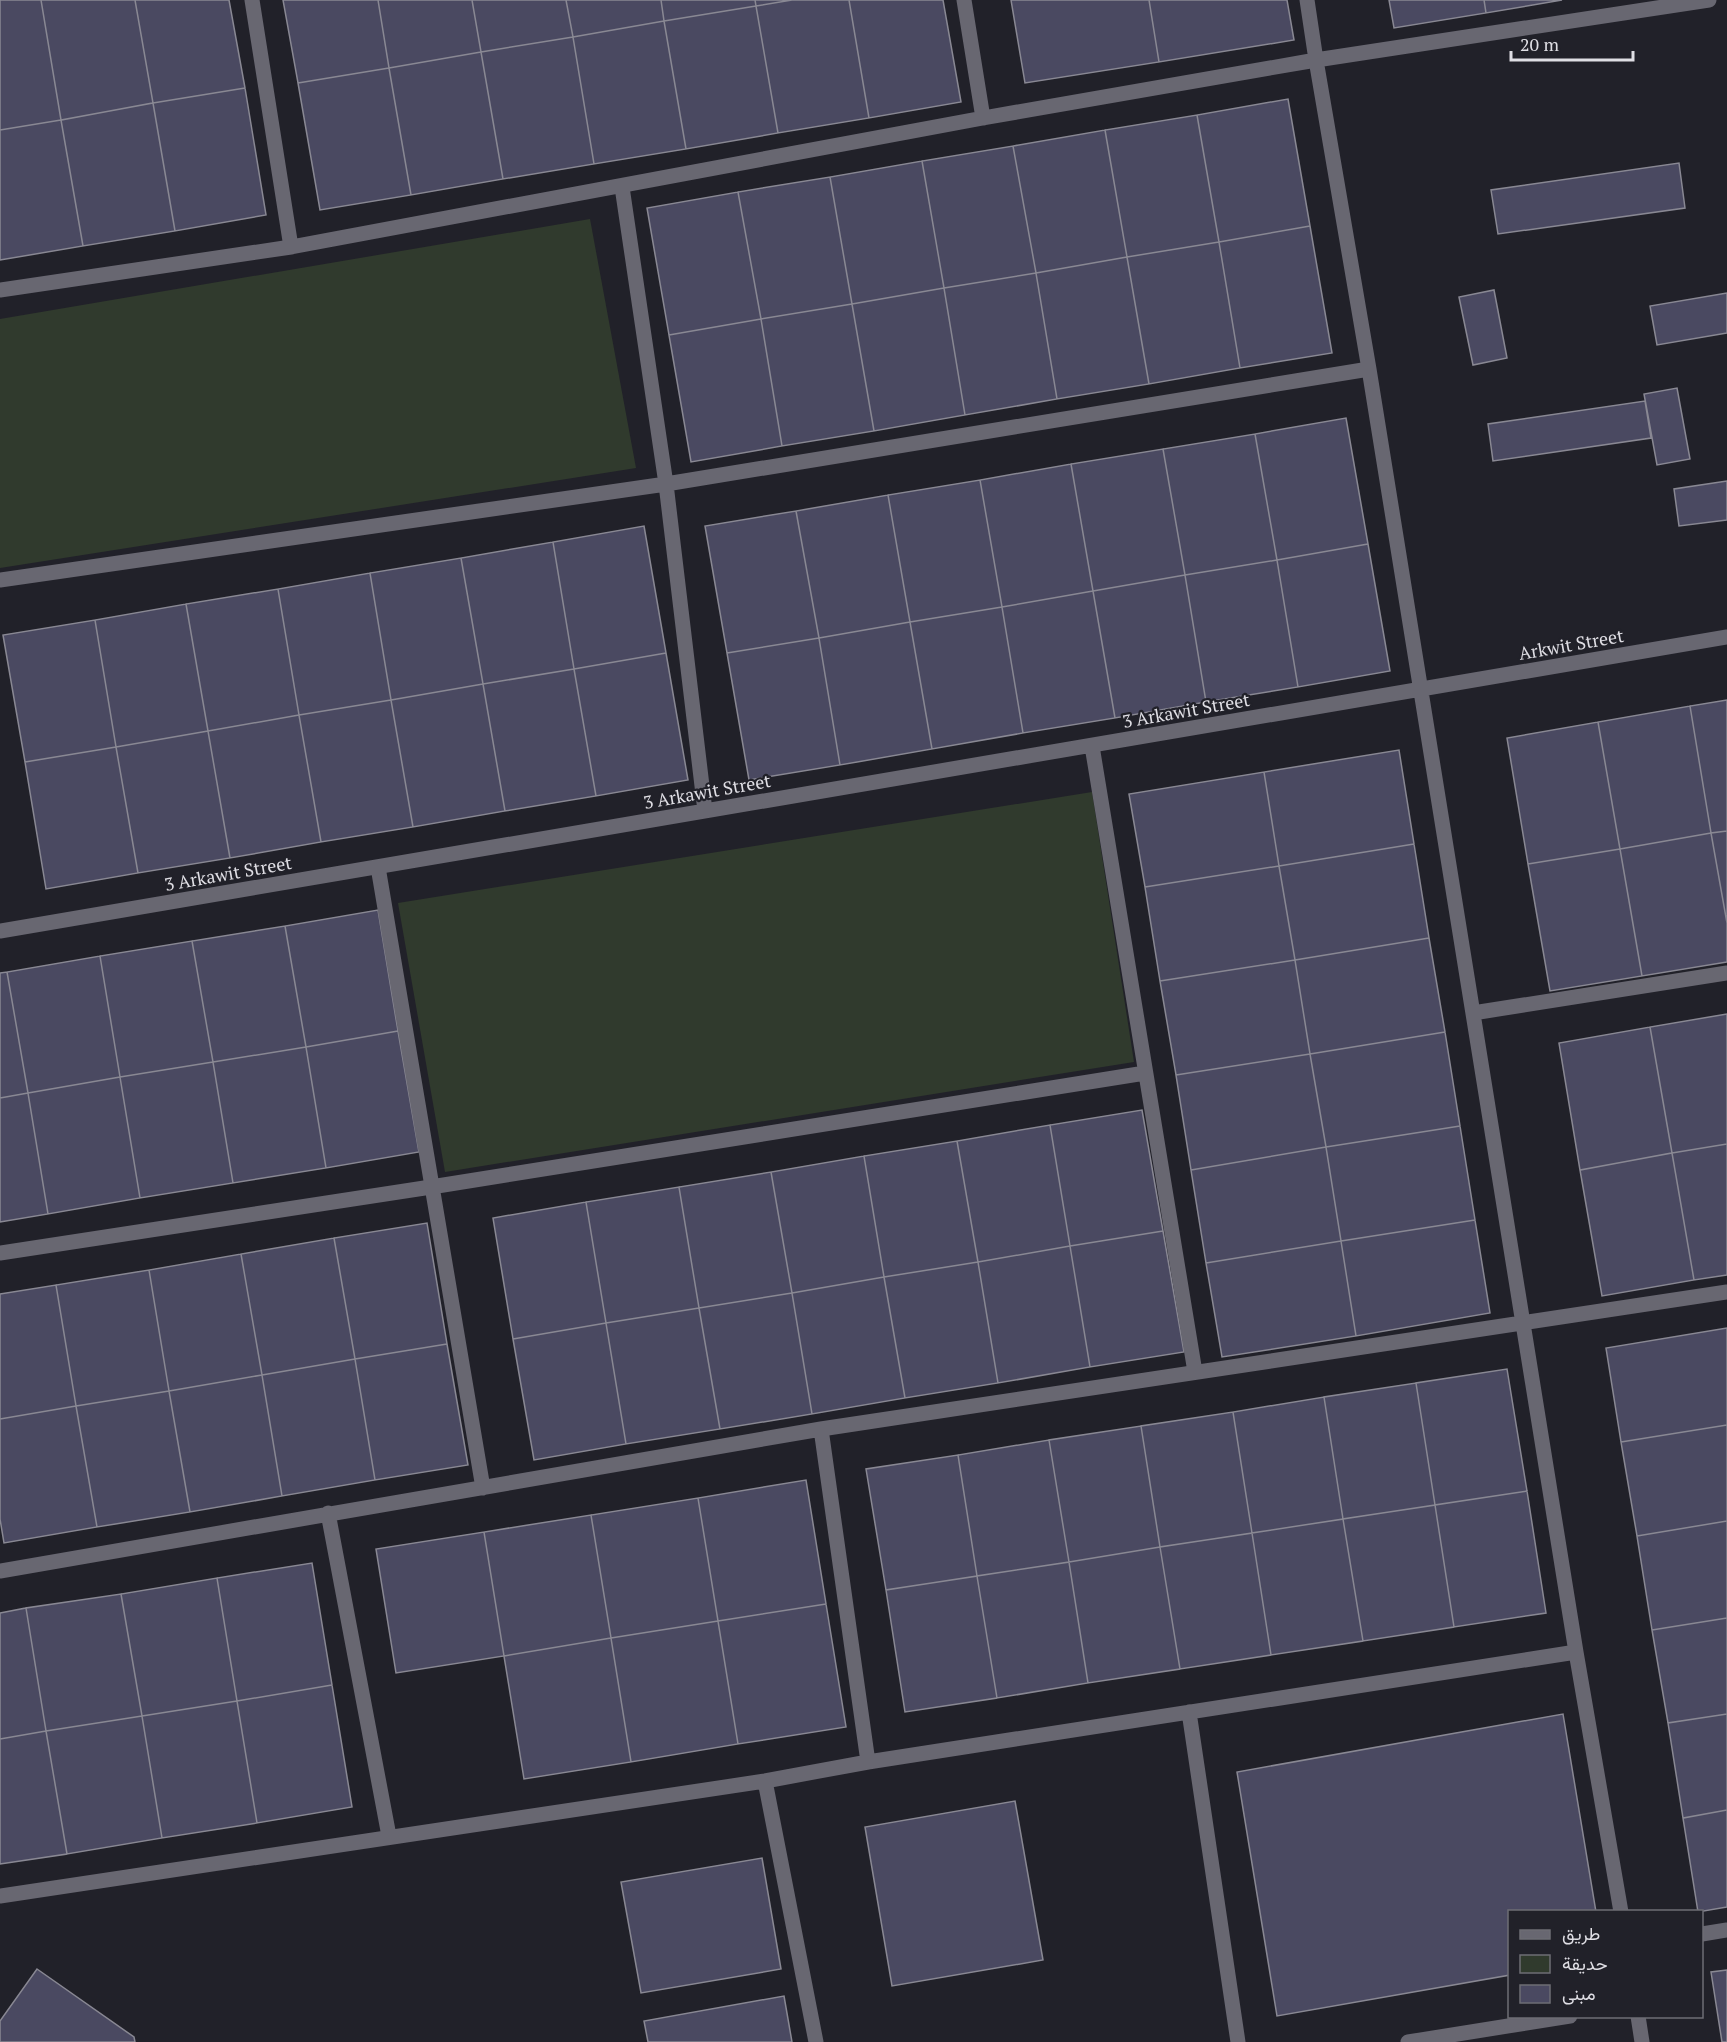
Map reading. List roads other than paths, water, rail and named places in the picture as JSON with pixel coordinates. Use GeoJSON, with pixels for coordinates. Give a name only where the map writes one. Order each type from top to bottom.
{"type":"FeatureCollection","features":[{"type":"Feature","properties":{"kind":"street"},"geometry":{"type":"LineString","coordinates":[[252,0],[291,247]]}},
{"type":"Feature","properties":{"kind":"street"},"geometry":{"type":"LineString","coordinates":[[964,0],[984,118]]}},
{"type":"Feature","properties":{"kind":"street"},"geometry":{"type":"LineString","coordinates":[[1307,0],[1369,369],[1576,1652],[1621,1910]]}},
{"type":"Feature","properties":{"kind":"street"},"geometry":{"type":"LineString","coordinates":[[0,291],[291,247],[984,118],[1316,60],[1709,0]]}},
{"type":"Feature","properties":{"kind":"street"},"geometry":{"type":"LineString","coordinates":[[622,187],[666,484],[705,811]]}},
{"type":"Feature","properties":{"kind":"street"},"geometry":{"type":"LineString","coordinates":[[0,580],[666,484],[1369,369]]}},
{"type":"Feature","properties":{"kind":"street","name":"Arkwit Street"},"geometry":{"type":"LineString","coordinates":[[1421,690],[1727,637]]}},
{"type":"Feature","properties":{"kind":"street","name":"3 Arkawit Street"},"geometry":{"type":"LineString","coordinates":[[0,929],[1421,690]]}},
{"type":"Feature","properties":{"kind":"street"},"geometry":{"type":"LineString","coordinates":[[1092,746],[1195,1372]]}},
{"type":"Feature","properties":{"kind":"street"},"geometry":{"type":"LineString","coordinates":[[378,867],[483,1488]]}},
{"type":"Feature","properties":{"kind":"street"},"geometry":{"type":"LineString","coordinates":[[1473,1013],[1727,973]]}},
{"type":"Feature","properties":{"kind":"street"},"geometry":{"type":"LineString","coordinates":[[0,1253],[1145,1073]]}},
{"type":"Feature","properties":{"kind":"street"},"geometry":{"type":"LineString","coordinates":[[0,1571],[821,1429],[1727,1292]]}},
{"type":"Feature","properties":{"kind":"street"},"geometry":{"type":"LineString","coordinates":[[821,1429],[868,1762]]}},
{"type":"Feature","properties":{"kind":"street"},"geometry":{"type":"LineString","coordinates":[[328,1513],[389,1836]]}},
{"type":"Feature","properties":{"kind":"street"},"geometry":{"type":"LineString","coordinates":[[0,1896],[765,1780],[1576,1652]]}},
{"type":"Feature","properties":{"kind":"street"},"geometry":{"type":"LineString","coordinates":[[1189,1712],[1238,2042]]}},
{"type":"Feature","properties":{"kind":"street"},"geometry":{"type":"LineString","coordinates":[[765,1780],[816,2042]]}},
{"type":"Feature","properties":{"kind":"street"},"geometry":{"type":"LineString","coordinates":[[1703,1934],[1727,1930]]}},
{"type":"Feature","properties":{"kind":"street"},"geometry":{"type":"LineString","coordinates":[[1408,2042],[1557,2018]]}},
{"type":"Feature","properties":{"kind":"street"},"geometry":{"type":"LineString","coordinates":[[1638,2018],[1642,2042]]}}]}
